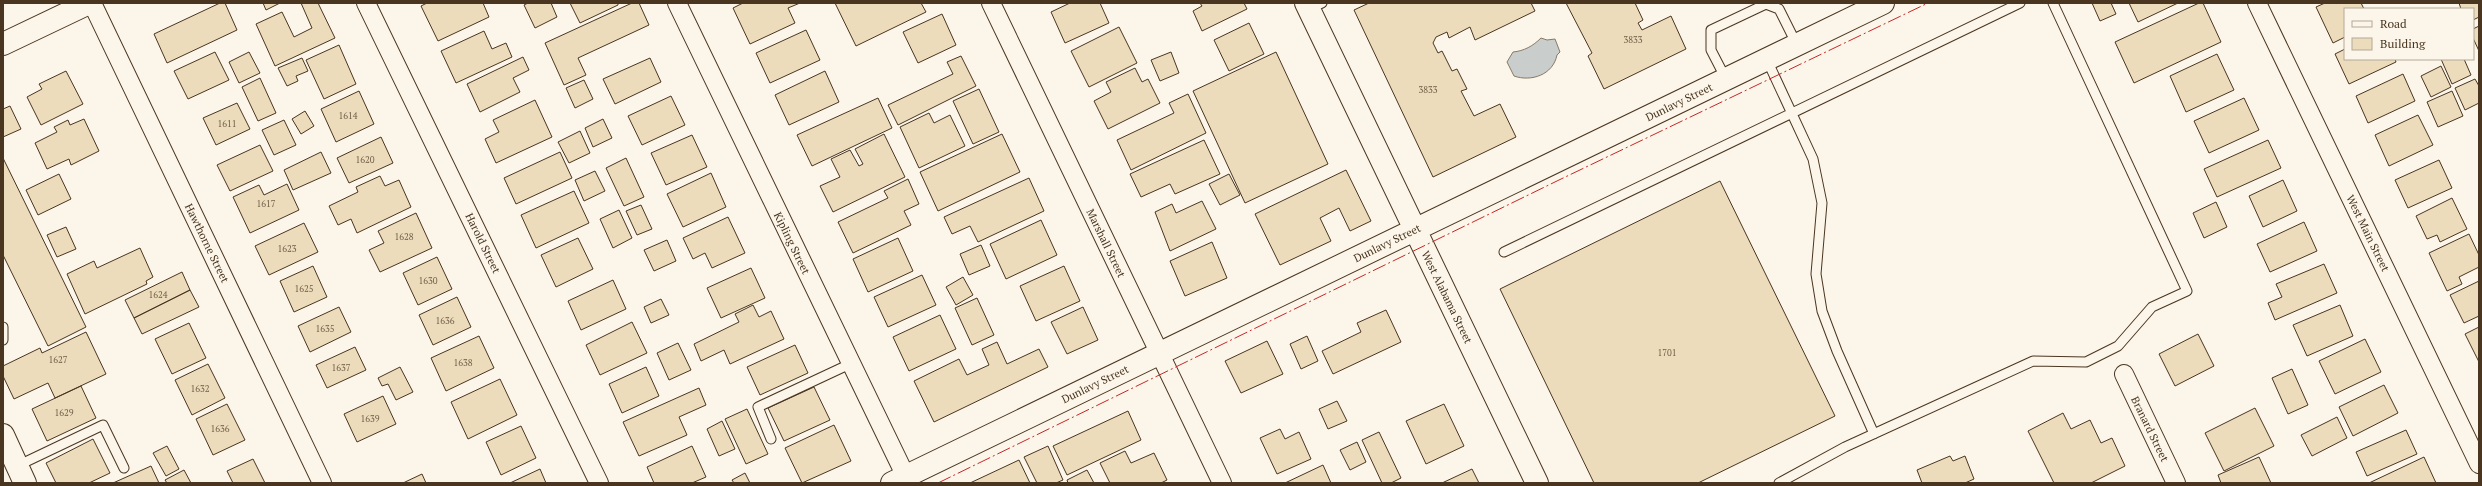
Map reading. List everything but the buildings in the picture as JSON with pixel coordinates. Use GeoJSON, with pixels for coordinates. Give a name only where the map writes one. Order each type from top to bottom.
{"type":"FeatureCollection","features":[{"type":"Feature","properties":{"kind":"street"},"geometry":{"type":"LineString","coordinates":[[3,44],[90,3]]}},
{"type":"Feature","properties":{"kind":"street","name":"Hawthorne Street"},"geometry":{"type":"LineString","coordinates":[[90,3],[322,483]]}},
{"type":"Feature","properties":{"kind":"street","name":"Harold Street"},"geometry":{"type":"LineString","coordinates":[[366,3],[599,483]]}},
{"type":"Feature","properties":{"kind":"street","name":"Kipling Street"},"geometry":{"type":"LineString","coordinates":[[676,3],[850,364],[902,481]]}},
{"type":"Feature","properties":{"kind":"street","name":"Marshall Street"},"geometry":{"type":"LineString","coordinates":[[991,3],[1222,483]]}},
{"type":"Feature","properties":{"kind":"street","name":"Dunlavy Street"},"geometry":{"type":"LineString","coordinates":[[902,481],[1159,353],[1882,3]]}},
{"type":"Feature","properties":{"kind":"street","name":"West Main Street"},"geometry":{"type":"LineString","coordinates":[[2257,3],[2479,464]]}},
{"type":"Feature","properties":{"kind":"street","name":"West Alabama Street"},"geometry":{"type":"LineString","coordinates":[[1312,5],[1415,230],[1537,483]]}},
{"type":"Feature","properties":{"kind":"street","name":"Branard Street"},"geometry":{"type":"LineString","coordinates":[[2124,374],[2176,483]]}},
{"type":"Feature","properties":{"kind":"street"},"geometry":{"type":"LineString","coordinates":[[3,435],[21,474]]}},
{"type":"Feature","properties":{"kind":"lane"},"geometry":{"type":"LineString","coordinates":[[1504,252],[2020,3]]}},
{"type":"Feature","properties":{"kind":"lane"},"geometry":{"type":"LineString","coordinates":[[1779,483],[1874,434],[2033,361],[2086,362],[2118,346],[2152,307],[2187,290],[2054,3]]}},
{"type":"Feature","properties":{"kind":"lane"},"geometry":{"type":"LineString","coordinates":[[1726,79],[1711,50],[1710,30],[1766,4],[1779,9],[1796,45]]}},
{"type":"Feature","properties":{"kind":"lane"},"geometry":{"type":"LineString","coordinates":[[1767,59],[1814,159],[1822,203],[1816,274],[1822,311],[1837,351],[1874,434]]}},
{"type":"Feature","properties":{"kind":"lane"},"geometry":{"type":"LineString","coordinates":[[3,327],[3,340]]}},
{"type":"Feature","properties":{"kind":"lane"},"geometry":{"type":"LineString","coordinates":[[771,439],[758,407],[850,364]]}},
{"type":"Feature","properties":{"kind":"lane"},"geometry":{"type":"LineString","coordinates":[[21,474],[103,425],[124,468]]}},
{"type":"Feature","properties":{"kind":"shaded area"},"geometry":{"type":"Polygon","coordinates":[[[1541,38],[1547,40],[1555,39],[1560,52],[1551,68],[1534,77],[1521,78],[1514,76],[1507,62],[1513,52],[1528,48],[1541,38]]]}},
{"type":"Feature","properties":{"kind":"power"},"geometry":{"type":"LineString","coordinates":[[938,483],[1559,180],[1928,3]]}}]}
